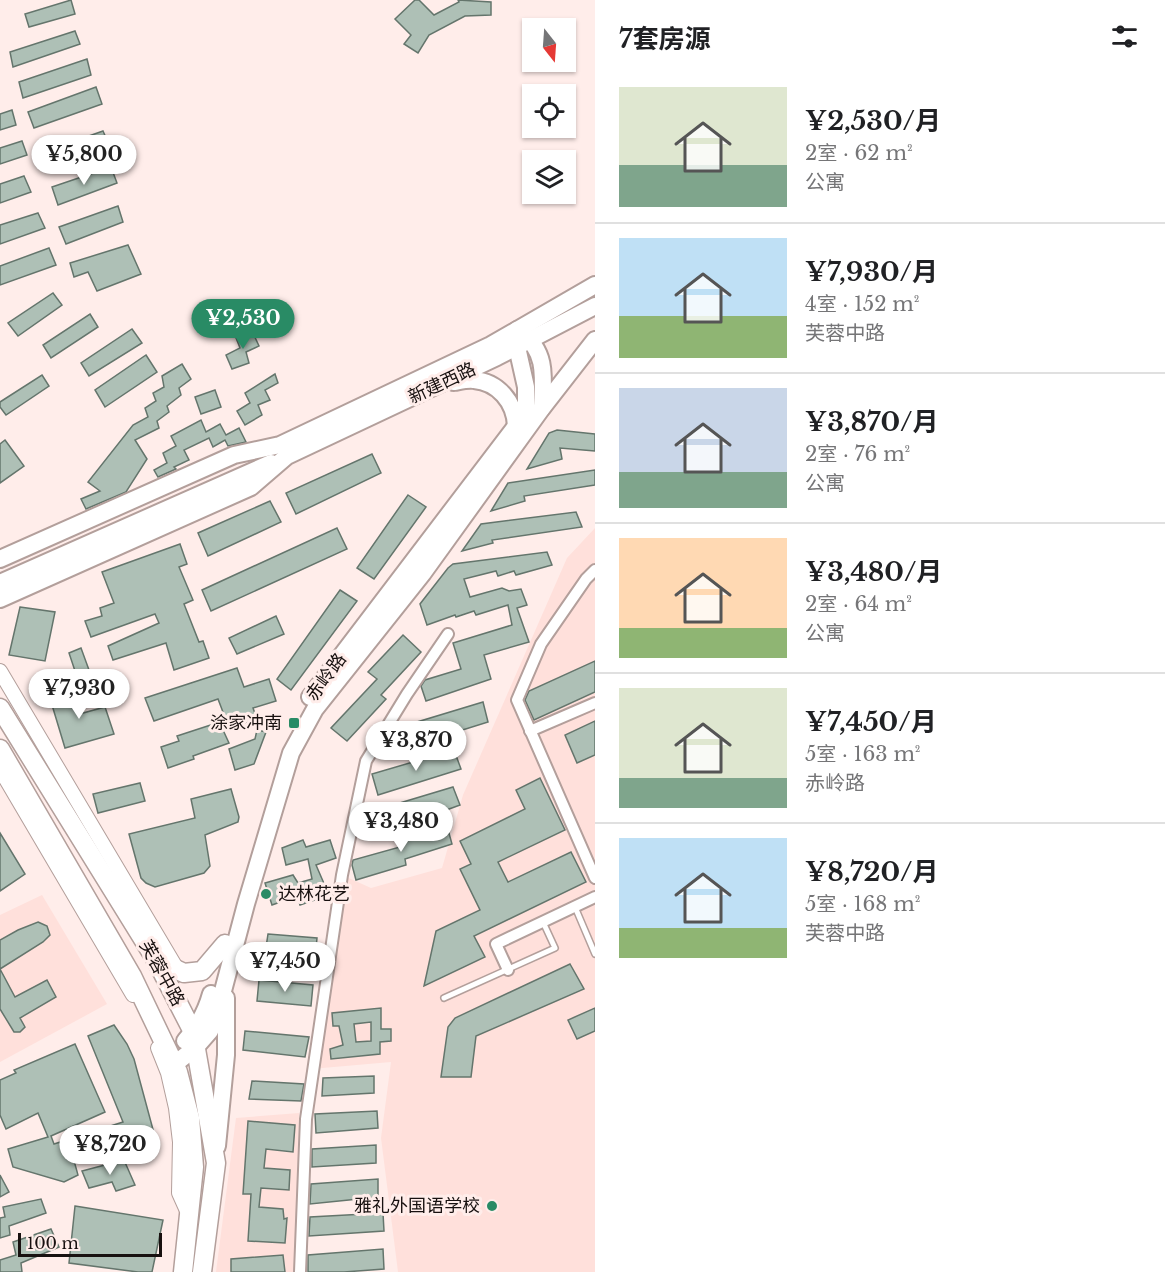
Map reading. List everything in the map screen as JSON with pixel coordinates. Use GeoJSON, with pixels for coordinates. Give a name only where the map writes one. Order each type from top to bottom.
{"type":"FeatureCollection","features":[{"type":"Feature","properties":{"kind":"main road"},"geometry":{"type":"LineString","coordinates":[[542,408],[544,366],[519,338],[595,285]]}},
{"type":"Feature","properties":{"kind":"main road","name":"新建西路"},"geometry":{"type":"LineString","coordinates":[[0,570],[441,384],[519,338],[595,306]]}},
{"type":"Feature","properties":{"kind":"main road","name":"新建西路"},"geometry":{"type":"LineString","coordinates":[[0,583],[283,451],[491,345],[519,338]]}},
{"type":"Feature","properties":{"kind":"main road","name":"赤岭路"},"geometry":{"type":"LineString","coordinates":[[195,1040],[207,1008],[255,849],[278,761],[307,702],[516,426],[526,409],[526,387],[519,338]]}},
{"type":"Feature","properties":{"kind":"main road","name":"赤岭路"},"geometry":{"type":"LineString","coordinates":[[173,1060],[195,1040],[210,1031],[291,753],[315,709],[423,573],[542,408],[595,340]]}},
{"type":"Feature","properties":{"kind":"main road"},"geometry":{"type":"LineString","coordinates":[[441,384],[473,380],[493,386],[506,396],[516,415],[516,426]]}},
{"type":"Feature","properties":{"kind":"main road","name":"新建西路"},"geometry":{"type":"LineString","coordinates":[[0,559],[234,455],[283,451]]}},
{"type":"Feature","properties":{"kind":"main road","name":"新建西路"},"geometry":{"type":"LineString","coordinates":[[0,599],[251,487],[283,451]]}},
{"type":"Feature","properties":{"kind":"main road","name":"芙蓉中路"},"geometry":{"type":"LineString","coordinates":[[0,708],[156,960],[195,1040],[216,1163],[202,1272]]}},
{"type":"Feature","properties":{"kind":"main road","name":"芙蓉中路"},"geometry":{"type":"LineString","coordinates":[[0,749],[132,976],[173,1060],[187,1107],[194,1167],[183,1272]]}},
{"type":"Feature","properties":{"kind":"main road"},"geometry":{"type":"LineString","coordinates":[[156,960],[184,973],[202,971],[225,944]]}},
{"type":"Feature","properties":{"kind":"main road","name":"赤岭路"},"geometry":{"type":"LineString","coordinates":[[216,1163],[226,1055],[226,980]]}},
{"type":"Feature","properties":{"kind":"street"},"geometry":{"type":"LineString","coordinates":[[595,570],[586,579],[542,644],[517,700],[595,878]]}},
{"type":"Feature","properties":{"kind":"street"},"geometry":{"type":"LineString","coordinates":[[300,1272],[306,1119],[342,874],[366,761],[407,694],[448,634]]}},
{"type":"Feature","properties":{"kind":"street"},"geometry":{"type":"LineString","coordinates":[[0,671],[177,969]]}},
{"type":"Feature","properties":{"kind":"street"},"geometry":{"type":"LineString","coordinates":[[530,731],[595,703]]}},
{"type":"Feature","properties":{"kind":"street"},"geometry":{"type":"LineString","coordinates":[[0,770],[142,1011],[155,1041],[168,1073],[176,1108],[180,1142],[179,1193],[189,1215]]}},
{"type":"Feature","properties":{"kind":"street"},"geometry":{"type":"LineString","coordinates":[[508,970],[496,944],[595,897]]}},
{"type":"Feature","properties":{"kind":"lane"},"geometry":{"type":"LineString","coordinates":[[575,907],[595,954]]}},
{"type":"Feature","properties":{"kind":"lane"},"geometry":{"type":"LineString","coordinates":[[444,998],[555,948],[543,922]]}},
{"type":"Feature","properties":{"kind":"shaded area"},"geometry":{"type":"Polygon","coordinates":[[[595,528],[595,1272],[398,1272],[381,1138],[391,1062],[311,1069],[342,875],[371,888],[442,868],[463,795],[567,558],[595,528]]]}},
{"type":"Feature","properties":{"kind":"shaded area"},"geometry":{"type":"Polygon","coordinates":[[[42,895],[107,1004],[0,1062],[0,915],[42,895]]]}},
{"type":"Feature","properties":{"kind":"shaded area"},"geometry":{"type":"Polygon","coordinates":[[[299,1113],[295,1272],[216,1272],[236,1118],[299,1113]]]}},
{"type":"Feature","properties":{"kind":"building"},"geometry":{"type":"Polygon","coordinates":[[[71,0],[75,14],[29,27],[25,14],[71,0]]]}},
{"type":"Feature","properties":{"kind":"building"},"geometry":{"type":"Polygon","coordinates":[[[415,0],[419,0],[434,15],[459,2],[458,0],[491,2],[491,15],[465,16],[429,35],[418,53],[404,44],[411,35],[395,19],[415,0]]]}},
{"type":"Feature","properties":{"kind":"building"},"geometry":{"type":"Polygon","coordinates":[[[75,31],[80,44],[13,67],[10,52],[75,31]]]}},
{"type":"Feature","properties":{"kind":"building"},"geometry":{"type":"Polygon","coordinates":[[[87,59],[91,75],[23,98],[19,82],[87,59]]]}},
{"type":"Feature","properties":{"kind":"building"},"geometry":{"type":"Polygon","coordinates":[[[96,87],[102,104],[34,128],[28,112],[96,87]]]}},
{"type":"Feature","properties":{"kind":"building"},"geometry":{"type":"Polygon","coordinates":[[[12,110],[16,125],[0,130],[0,114],[12,110]]]}},
{"type":"Feature","properties":{"kind":"building"},"geometry":{"type":"Polygon","coordinates":[[[103,131],[111,149],[48,170],[41,153],[103,131]]]}},
{"type":"Feature","properties":{"kind":"building"},"geometry":{"type":"Polygon","coordinates":[[[22,141],[27,155],[0,164],[0,148],[22,141]]]}},
{"type":"Feature","properties":{"kind":"building"},"geometry":{"type":"Polygon","coordinates":[[[111,167],[117,183],[58,205],[52,187],[111,167]]]}},
{"type":"Feature","properties":{"kind":"building"},"geometry":{"type":"Polygon","coordinates":[[[24,176],[31,192],[0,203],[0,184],[24,176]]]}},
{"type":"Feature","properties":{"kind":"building"},"geometry":{"type":"Polygon","coordinates":[[[118,206],[123,222],[66,244],[59,227],[118,206]]]}},
{"type":"Feature","properties":{"kind":"building"},"geometry":{"type":"Polygon","coordinates":[[[38,213],[45,228],[0,244],[0,225],[38,213]]]}},
{"type":"Feature","properties":{"kind":"building"},"geometry":{"type":"Polygon","coordinates":[[[128,245],[141,274],[97,291],[88,272],[74,277],[70,263],[128,245]]]}},
{"type":"Feature","properties":{"kind":"building"},"geometry":{"type":"Polygon","coordinates":[[[49,248],[56,265],[0,285],[0,266],[49,248]]]}},
{"type":"Feature","properties":{"kind":"building"},"geometry":{"type":"Polygon","coordinates":[[[53,293],[62,305],[18,336],[8,323],[53,293]]]}},
{"type":"Feature","properties":{"kind":"building"},"geometry":{"type":"Polygon","coordinates":[[[90,314],[98,327],[51,358],[43,345],[90,314]]]}},
{"type":"Feature","properties":{"kind":"building"},"geometry":{"type":"Polygon","coordinates":[[[132,329],[142,343],[89,376],[81,363],[132,329]]]}},
{"type":"Feature","properties":{"kind":"building"},"geometry":{"type":"Polygon","coordinates":[[[252,331],[259,346],[246,352],[249,363],[232,369],[226,355],[240,348],[236,338],[252,331]]]}},
{"type":"Feature","properties":{"kind":"building"},"geometry":{"type":"Polygon","coordinates":[[[146,355],[157,372],[105,407],[95,390],[146,355]]]}},
{"type":"Feature","properties":{"kind":"building"},"geometry":{"type":"Polygon","coordinates":[[[182,364],[191,379],[179,388],[181,395],[167,406],[169,412],[157,421],[159,428],[135,440],[147,459],[126,492],[86,509],[81,499],[100,491],[88,482],[133,425],[148,417],[145,408],[156,401],[153,393],[164,387],[162,376],[182,364]]]}},
{"type":"Feature","properties":{"kind":"building"},"geometry":{"type":"Polygon","coordinates":[[[275,374],[278,383],[265,390],[270,400],[258,405],[262,415],[245,425],[237,411],[250,403],[245,393],[275,374]]]}},
{"type":"Feature","properties":{"kind":"building"},"geometry":{"type":"Polygon","coordinates":[[[42,375],[49,386],[6,415],[0,407],[0,402],[42,375]]]}},
{"type":"Feature","properties":{"kind":"building"},"geometry":{"type":"Polygon","coordinates":[[[215,390],[221,407],[201,414],[195,397],[215,390]]]}},
{"type":"Feature","properties":{"kind":"building"},"geometry":{"type":"Polygon","coordinates":[[[201,420],[206,432],[220,424],[226,435],[239,428],[246,442],[228,446],[225,440],[213,447],[209,438],[184,450],[189,460],[158,477],[154,470],[167,463],[163,453],[176,446],[171,436],[201,420]]]}},
{"type":"Feature","properties":{"kind":"building"},"geometry":{"type":"Polygon","coordinates":[[[557,430],[595,434],[595,451],[560,448],[562,459],[527,469],[549,433],[557,430]]]}},
{"type":"Feature","properties":{"kind":"building"},"geometry":{"type":"Polygon","coordinates":[[[5,440],[24,466],[0,483],[0,444],[5,440]]]}},
{"type":"Feature","properties":{"kind":"building"},"geometry":{"type":"Polygon","coordinates":[[[372,454],[381,473],[296,514],[286,493],[372,454]]]}},
{"type":"Feature","properties":{"kind":"building"},"geometry":{"type":"Polygon","coordinates":[[[595,470],[595,485],[524,496],[525,501],[491,511],[508,483],[595,470]]]}},
{"type":"Feature","properties":{"kind":"building"},"geometry":{"type":"Polygon","coordinates":[[[408,495],[426,507],[374,579],[357,568],[408,495]]]}},
{"type":"Feature","properties":{"kind":"building"},"geometry":{"type":"Polygon","coordinates":[[[270,501],[281,522],[208,556],[198,533],[270,501]]]}},
{"type":"Feature","properties":{"kind":"building"},"geometry":{"type":"Polygon","coordinates":[[[576,512],[582,527],[492,540],[493,543],[462,551],[481,524],[576,512]]]}},
{"type":"Feature","properties":{"kind":"building"},"geometry":{"type":"Polygon","coordinates":[[[337,528],[347,549],[211,611],[202,590],[337,528]]]}},
{"type":"Feature","properties":{"kind":"building"},"geometry":{"type":"Polygon","coordinates":[[[180,544],[187,564],[179,567],[193,600],[184,604],[199,642],[203,641],[209,658],[174,670],[166,643],[113,660],[108,646],[159,623],[155,614],[91,637],[85,621],[102,616],[100,608],[114,603],[102,572],[180,544]]]}},
{"type":"Feature","properties":{"kind":"building"},"geometry":{"type":"Polygon","coordinates":[[[547,552],[552,565],[516,575],[514,571],[498,576],[496,571],[464,579],[470,597],[502,588],[509,591],[521,589],[527,605],[517,608],[529,642],[484,655],[491,679],[426,701],[421,686],[425,680],[461,669],[453,643],[512,625],[508,605],[476,615],[474,611],[456,617],[455,615],[427,625],[420,604],[448,568],[453,564],[547,552]]]}},
{"type":"Feature","properties":{"kind":"building"},"geometry":{"type":"Polygon","coordinates":[[[340,590],[357,601],[291,690],[277,679],[340,590]]]}},
{"type":"Feature","properties":{"kind":"building"},"geometry":{"type":"Polygon","coordinates":[[[20,607],[55,612],[45,661],[9,655],[20,607]]]}},
{"type":"Feature","properties":{"kind":"building"},"geometry":{"type":"Polygon","coordinates":[[[276,616],[284,634],[237,654],[229,638],[276,616]]]}},
{"type":"Feature","properties":{"kind":"building"},"geometry":{"type":"Polygon","coordinates":[[[403,635],[421,652],[381,695],[386,699],[347,741],[331,728],[377,679],[368,672],[403,635]]]}},
{"type":"Feature","properties":{"kind":"building"},"geometry":{"type":"Polygon","coordinates":[[[81,648],[93,681],[80,686],[69,653],[81,648]]]}},
{"type":"Feature","properties":{"kind":"building"},"geometry":{"type":"Polygon","coordinates":[[[595,661],[595,692],[534,720],[525,700],[529,691],[595,661]]]}},
{"type":"Feature","properties":{"kind":"building"},"geometry":{"type":"Polygon","coordinates":[[[237,668],[244,687],[269,679],[276,701],[253,708],[257,719],[223,730],[229,743],[168,768],[161,747],[179,741],[177,736],[226,720],[218,699],[154,721],[145,698],[237,668]]]}},
{"type":"Feature","properties":{"kind":"building"},"geometry":{"type":"Polygon","coordinates":[[[74,690],[83,713],[105,707],[114,734],[65,748],[49,695],[74,690]]]}},
{"type":"Feature","properties":{"kind":"building"},"geometry":{"type":"Polygon","coordinates":[[[483,702],[488,722],[389,753],[386,742],[394,729],[483,702]]]}},
{"type":"Feature","properties":{"kind":"building"},"geometry":{"type":"Polygon","coordinates":[[[595,721],[595,755],[577,763],[565,735],[595,721]]]}},
{"type":"Feature","properties":{"kind":"building"},"geometry":{"type":"Polygon","coordinates":[[[257,730],[266,732],[254,764],[235,770],[229,749],[255,739],[257,730]]]}},
{"type":"Feature","properties":{"kind":"building"},"geometry":{"type":"Polygon","coordinates":[[[454,750],[461,769],[378,795],[372,774],[454,750]]]}},
{"type":"Feature","properties":{"kind":"building"},"geometry":{"type":"Polygon","coordinates":[[[540,778],[565,830],[498,862],[508,882],[571,852],[586,882],[474,936],[485,957],[424,986],[436,931],[480,910],[460,869],[471,864],[460,841],[525,809],[516,790],[540,778]]]}},
{"type":"Feature","properties":{"kind":"building"},"geometry":{"type":"Polygon","coordinates":[[[140,783],[145,801],[98,813],[93,794],[140,783]]]}},
{"type":"Feature","properties":{"kind":"building"},"geometry":{"type":"Polygon","coordinates":[[[453,787],[460,805],[370,838],[363,814],[453,787]]]}},
{"type":"Feature","properties":{"kind":"building"},"geometry":{"type":"Polygon","coordinates":[[[231,789],[239,817],[238,822],[205,835],[210,866],[204,873],[155,887],[146,883],[141,878],[129,834],[195,818],[191,799],[231,789]]]}},
{"type":"Feature","properties":{"kind":"building"},"geometry":{"type":"Polygon","coordinates":[[[447,826],[452,844],[405,859],[406,865],[356,880],[353,860],[400,847],[399,842],[447,826]]]}},
{"type":"Feature","properties":{"kind":"building"},"geometry":{"type":"Polygon","coordinates":[[[0,833],[25,874],[0,891],[0,833]]]}},
{"type":"Feature","properties":{"kind":"building"},"geometry":{"type":"Polygon","coordinates":[[[303,840],[306,847],[330,840],[336,858],[316,865],[329,895],[300,905],[297,896],[272,905],[265,883],[293,875],[298,883],[312,879],[308,859],[286,865],[282,848],[303,840]]]}},
{"type":"Feature","properties":{"kind":"building"},"geometry":{"type":"Polygon","coordinates":[[[38,922],[47,926],[50,935],[43,942],[0,969],[0,940],[38,922]]]}},
{"type":"Feature","properties":{"kind":"building"},"geometry":{"type":"Polygon","coordinates":[[[268,934],[317,938],[315,959],[265,954],[268,934]]]}},
{"type":"Feature","properties":{"kind":"building"},"geometry":{"type":"Polygon","coordinates":[[[570,964],[584,989],[476,1036],[471,1077],[441,1077],[448,1027],[455,1018],[570,964]]]}},
{"type":"Feature","properties":{"kind":"building"},"geometry":{"type":"Polygon","coordinates":[[[0,969],[15,997],[47,980],[56,997],[20,1018],[25,1027],[20,1032],[14,1032],[0,1009],[0,969]]]}},
{"type":"Feature","properties":{"kind":"building"},"geometry":{"type":"Polygon","coordinates":[[[259,980],[313,985],[311,1006],[257,1001],[259,980]]]}},
{"type":"Feature","properties":{"kind":"building"},"geometry":{"type":"Polygon","coordinates":[[[381,1008],[381,1029],[391,1029],[391,1041],[380,1042],[380,1054],[331,1059],[330,1049],[343,1045],[339,1026],[333,1026],[332,1013],[381,1008]],[[371,1022],[354,1024],[356,1042],[371,1041],[371,1022]]]}},
{"type":"Feature","properties":{"kind":"building"},"geometry":{"type":"Polygon","coordinates":[[[595,1008],[595,1031],[577,1039],[568,1020],[595,1008]]]}},
{"type":"Feature","properties":{"kind":"building"},"geometry":{"type":"Polygon","coordinates":[[[114,1025],[134,1059],[155,1137],[150,1148],[141,1151],[134,1147],[130,1138],[120,1141],[116,1139],[117,1142],[73,1157],[78,1175],[64,1182],[13,1167],[8,1149],[48,1137],[38,1113],[6,1129],[0,1115],[0,1080],[16,1073],[14,1070],[75,1044],[105,1112],[51,1136],[54,1144],[123,1122],[88,1036],[114,1025]]]}},
{"type":"Feature","properties":{"kind":"building"},"geometry":{"type":"Polygon","coordinates":[[[245,1031],[309,1037],[305,1057],[243,1050],[245,1031]]]}},
{"type":"Feature","properties":{"kind":"building"},"geometry":{"type":"Polygon","coordinates":[[[374,1076],[374,1093],[322,1096],[323,1078],[374,1076]]]}},
{"type":"Feature","properties":{"kind":"building"},"geometry":{"type":"Polygon","coordinates":[[[252,1081],[304,1084],[301,1101],[249,1099],[252,1081]]]}},
{"type":"Feature","properties":{"kind":"building"},"geometry":{"type":"Polygon","coordinates":[[[377,1111],[378,1128],[316,1133],[315,1114],[377,1111]]]}},
{"type":"Feature","properties":{"kind":"building"},"geometry":{"type":"Polygon","coordinates":[[[248,1121],[295,1125],[293,1152],[266,1149],[264,1168],[290,1170],[289,1190],[261,1188],[259,1207],[283,1209],[284,1219],[287,1218],[285,1243],[248,1241],[251,1194],[243,1194],[248,1121]]]}},
{"type":"Feature","properties":{"kind":"building"},"geometry":{"type":"Polygon","coordinates":[[[376,1145],[376,1163],[312,1167],[312,1149],[376,1145]]]}},
{"type":"Feature","properties":{"kind":"building"},"geometry":{"type":"Polygon","coordinates":[[[124,1160],[135,1185],[116,1191],[112,1182],[89,1188],[82,1171],[124,1160]]]}},
{"type":"Feature","properties":{"kind":"building"},"geometry":{"type":"Polygon","coordinates":[[[0,1175],[9,1192],[0,1197],[0,1175]]]}},
{"type":"Feature","properties":{"kind":"building"},"geometry":{"type":"Polygon","coordinates":[[[378,1179],[378,1197],[310,1204],[311,1184],[378,1179]]]}},
{"type":"Feature","properties":{"kind":"building"},"geometry":{"type":"Polygon","coordinates":[[[41,1199],[46,1213],[9,1226],[10,1235],[0,1238],[0,1218],[5,1217],[3,1207],[41,1199]]]}},
{"type":"Feature","properties":{"kind":"building"},"geometry":{"type":"Polygon","coordinates":[[[75,1206],[163,1220],[152,1272],[69,1263],[75,1206]]]}},
{"type":"Feature","properties":{"kind":"building"},"geometry":{"type":"Polygon","coordinates":[[[383,1213],[384,1231],[309,1236],[310,1217],[383,1213]]]}},
{"type":"Feature","properties":{"kind":"building"},"geometry":{"type":"Polygon","coordinates":[[[51,1229],[59,1247],[21,1263],[22,1272],[0,1272],[0,1260],[16,1255],[13,1242],[51,1229]]]}},
{"type":"Feature","properties":{"kind":"building"},"geometry":{"type":"Polygon","coordinates":[[[383,1249],[384,1269],[308,1272],[308,1255],[383,1249]]]}},
{"type":"Feature","properties":{"kind":"building"},"geometry":{"type":"Polygon","coordinates":[[[283,1255],[285,1272],[231,1272],[231,1259],[283,1255]]]}},
{"type":"Feature","properties":{"kind":"place","name":"涂家冲南"},"geometry":{"type":"Point","coordinates":[294,723]}},
{"type":"Feature","properties":{"kind":"place","name":"达林花艺"},"geometry":{"type":"Point","coordinates":[266,894]}},
{"type":"Feature","properties":{"kind":"place","name":"雅礼外国语学校"},"geometry":{"type":"Point","coordinates":[492,1206]}}]}
